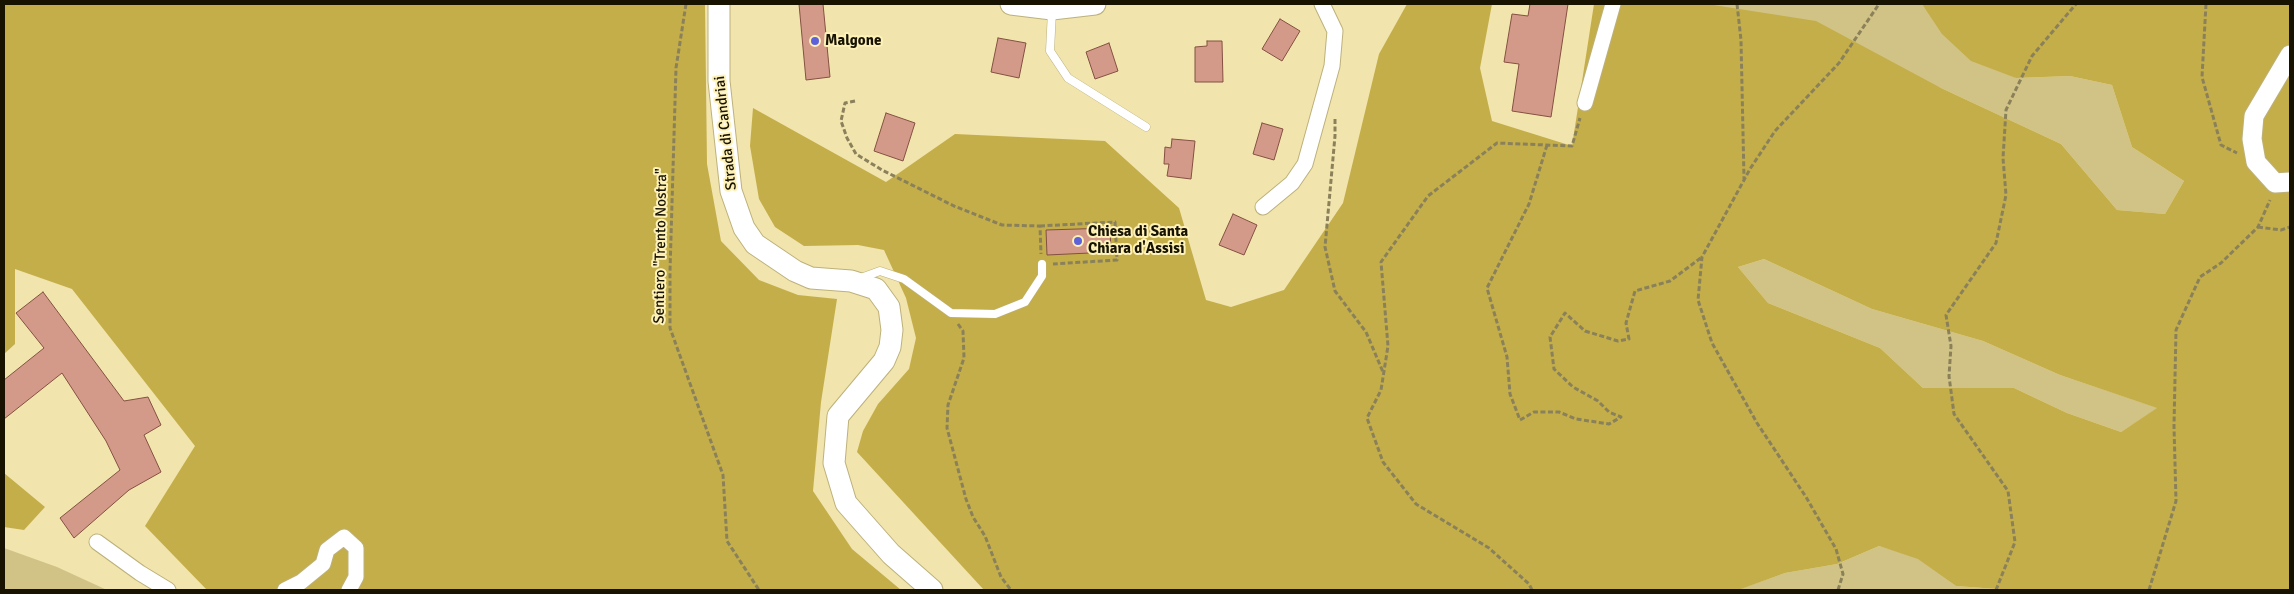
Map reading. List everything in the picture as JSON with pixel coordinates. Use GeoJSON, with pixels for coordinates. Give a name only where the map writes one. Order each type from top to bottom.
{"type":"FeatureCollection","features":[{"type":"Feature","properties":{"kind":"main road","name":"Strada di Candriai"},"geometry":{"type":"LineString","coordinates":[[719,4],[719,81],[731,191],[744,228],[755,244],[795,271],[811,278],[851,281],[876,289],[889,307],[892,330],[890,347],[884,361],[838,416],[834,463],[846,503],[891,554],[932,590]]}},
{"type":"Feature","properties":{"kind":"main road"},"geometry":{"type":"LineString","coordinates":[[1011,4],[1052,9],[1095,4]]}},
{"type":"Feature","properties":{"kind":"street"},"geometry":{"type":"LineString","coordinates":[[1263,207],[1292,182],[1305,164],[1332,66],[1335,32],[1322,4]]}},
{"type":"Feature","properties":{"kind":"street"},"geometry":{"type":"LineString","coordinates":[[1585,102],[1613,4]]}},
{"type":"Feature","properties":{"kind":"street"},"geometry":{"type":"LineString","coordinates":[[2282,182],[2256,162],[2252,139],[2254,116],[2290,55]]}},
{"type":"Feature","properties":{"kind":"street"},"geometry":{"type":"LineString","coordinates":[[285,590],[301,582],[323,564],[327,550],[344,537],[356,548],[356,577],[349,590]]}},
{"type":"Feature","properties":{"kind":"street"},"geometry":{"type":"LineString","coordinates":[[97,542],[140,573],[168,590]]}},
{"type":"Feature","properties":{"kind":"lane"},"geometry":{"type":"LineString","coordinates":[[1052,9],[1050,51],[1068,78],[1146,127]]}},
{"type":"Feature","properties":{"kind":"lane"},"geometry":{"type":"LineString","coordinates":[[851,281],[880,271],[904,279],[951,313],[995,314],[1025,302],[1042,276],[1042,264]]}},
{"type":"Feature","properties":{"kind":"path","name":"Sentiero \"Trento Nostra\""},"geometry":{"type":"LineString","coordinates":[[686,4],[676,68],[670,328],[723,475],[727,541],[759,590]]}},
{"type":"Feature","properties":{"kind":"path"},"geometry":{"type":"LineString","coordinates":[[1737,4],[1741,40],[1744,179]]}},
{"type":"Feature","properties":{"kind":"path"},"geometry":{"type":"LineString","coordinates":[[1838,590],[1844,574],[1836,549],[1806,496],[1762,431],[1712,343],[1698,300],[1702,257],[1744,179],[1775,131],[1839,63],[1879,4]]}},
{"type":"Feature","properties":{"kind":"path"},"geometry":{"type":"LineString","coordinates":[[1996,590],[2015,542],[2008,490],[1954,414],[1949,376],[1952,346],[1946,315],[1996,243],[2006,195],[2003,158],[2006,110],[2032,56],[2076,4]]}},
{"type":"Feature","properties":{"kind":"path"},"geometry":{"type":"LineString","coordinates":[[2206,4],[2202,77],[2221,145],[2256,162]]}},
{"type":"Feature","properties":{"kind":"path"},"geometry":{"type":"LineString","coordinates":[[855,101],[845,103],[841,121],[847,138],[856,154],[882,170],[970,213],[1002,225],[1040,226],[1115,222],[1117,260],[1042,264],[1040,226]]}},
{"type":"Feature","properties":{"kind":"path"},"geometry":{"type":"LineString","coordinates":[[1532,590],[1529,584],[1489,548],[1416,504],[1383,462],[1367,418],[1381,390],[1388,346],[1381,262],[1428,196],[1497,143],[1572,146],[1585,102]]}},
{"type":"Feature","properties":{"kind":"path"},"geometry":{"type":"LineString","coordinates":[[1334,110],[1335,136],[1325,247],[1335,291],[1366,332],[1384,374]]}},
{"type":"Feature","properties":{"kind":"path"},"geometry":{"type":"LineString","coordinates":[[1547,145],[1529,204],[1487,288],[1507,357],[1510,394],[1520,420],[1534,412],[1559,412],[1576,419],[1609,424],[1621,417],[1609,412],[1598,401],[1573,387],[1554,369],[1550,337],[1565,313],[1584,331],[1618,341],[1629,339],[1626,323],[1635,291],[1670,282],[1702,257]]}},
{"type":"Feature","properties":{"kind":"path"},"geometry":{"type":"LineString","coordinates":[[2150,590],[2176,501],[2174,426],[2176,330],[2200,277],[2221,263],[2258,227],[2269,203],[2282,182]]}},
{"type":"Feature","properties":{"kind":"path"},"geometry":{"type":"LineString","coordinates":[[2258,227],[2281,230],[2290,227]]}},
{"type":"Feature","properties":{"kind":"path"},"geometry":{"type":"LineString","coordinates":[[951,313],[963,331],[964,358],[948,405],[947,428],[966,499],[973,517],[986,536],[1001,577],[1011,590]]}},
{"type":"Feature","properties":{"kind":"shaded area"},"geometry":{"type":"Polygon","coordinates":[[[4,4],[705,4],[707,164],[721,241],[759,280],[798,295],[837,299],[821,402],[813,491],[852,549],[901,590],[207,590],[145,526],[195,446],[72,289],[15,269],[15,344],[4,354],[4,4]]]}},
{"type":"Feature","properties":{"kind":"shaded area"},"geometry":{"type":"Polygon","coordinates":[[[1407,4],[1492,4],[1480,68],[1492,121],[1572,146],[1594,4],[1707,4],[1816,21],[1941,88],[2061,144],[2117,210],[2165,214],[2184,181],[2132,147],[2112,85],[2070,76],[2016,78],[1971,61],[1942,34],[1922,4],[2290,4],[2290,590],[2011,590],[1956,586],[1918,559],[1879,546],[1837,564],[1785,573],[1741,589],[1748,590],[984,590],[857,452],[863,431],[878,404],[909,369],[916,338],[906,298],[884,250],[858,245],[804,246],[775,227],[759,199],[750,146],[753,108],[886,182],[955,134],[1105,141],[1179,208],[1206,300],[1231,307],[1284,290],[1343,203],[1379,54],[1407,4]],[[1764,259],[1738,267],[1768,303],[1880,348],[1923,388],[2014,388],[2067,413],[2121,432],[2157,408],[2060,375],[1983,341],[1872,309],[1764,259]]]}},
{"type":"Feature","properties":{"kind":"shaded area"},"geometry":{"type":"Polygon","coordinates":[[[1707,4],[1922,4],[1927,10],[2016,78],[2070,76],[2112,85],[2132,147],[2184,181],[2165,214],[2117,210],[2061,144],[1941,88],[1707,4]]]}},
{"type":"Feature","properties":{"kind":"shaded area"},"geometry":{"type":"Polygon","coordinates":[[[1764,259],[1872,309],[1983,341],[2060,375],[2158,408],[2121,432],[2067,413],[2014,388],[1923,388],[1880,348],[1768,303],[1738,267],[1764,259]]]}},
{"type":"Feature","properties":{"kind":"shaded area"},"geometry":{"type":"Polygon","coordinates":[[[4,473],[45,507],[24,530],[4,527],[4,473]]]}},
{"type":"Feature","properties":{"kind":"shaded area"},"geometry":{"type":"Polygon","coordinates":[[[1879,546],[1918,558],[1956,586],[2011,590],[1740,589],[1785,573],[1837,564],[1879,546]]]}},
{"type":"Feature","properties":{"kind":"shaded area"},"geometry":{"type":"Polygon","coordinates":[[[4,548],[57,567],[107,590],[4,590],[4,548]]]}},
{"type":"Feature","properties":{"kind":"building","name":"Malgone"},"geometry":{"type":"Polygon","coordinates":[[[799,4],[823,4],[830,77],[806,80],[799,4]]]}},
{"type":"Feature","properties":{"kind":"building"},"geometry":{"type":"Polygon","coordinates":[[[1530,4],[1568,4],[1551,117],[1512,111],[1519,64],[1504,62],[1512,14],[1528,16],[1530,4]]]}},
{"type":"Feature","properties":{"kind":"building"},"geometry":{"type":"Polygon","coordinates":[[[1280,19],[1300,31],[1282,61],[1262,49],[1280,19]]]}},
{"type":"Feature","properties":{"kind":"building"},"geometry":{"type":"Polygon","coordinates":[[[998,38],[1026,43],[1019,78],[991,72],[998,38]]]}},
{"type":"Feature","properties":{"kind":"building"},"geometry":{"type":"Polygon","coordinates":[[[1207,41],[1222,41],[1223,82],[1195,82],[1195,47],[1207,46],[1207,41]]]}},
{"type":"Feature","properties":{"kind":"building"},"geometry":{"type":"Polygon","coordinates":[[[1109,43],[1118,71],[1095,79],[1086,52],[1109,43]]]}},
{"type":"Feature","properties":{"kind":"building"},"geometry":{"type":"Polygon","coordinates":[[[886,113],[915,123],[903,161],[874,151],[886,113]]]}},
{"type":"Feature","properties":{"kind":"building"},"geometry":{"type":"Polygon","coordinates":[[[1262,123],[1283,129],[1274,160],[1253,154],[1262,123]]]}},
{"type":"Feature","properties":{"kind":"building"},"geometry":{"type":"Polygon","coordinates":[[[1172,139],[1195,141],[1191,179],[1167,176],[1169,164],[1164,164],[1165,147],[1171,148],[1172,139]]]}},
{"type":"Feature","properties":{"kind":"building"},"geometry":{"type":"Polygon","coordinates":[[[1233,214],[1257,225],[1244,255],[1219,245],[1233,214]]]}},
{"type":"Feature","properties":{"kind":"building","name":"Chiesa di Santa Chiara d'Assisi"},"geometry":{"type":"Polygon","coordinates":[[[1110,228],[1111,252],[1047,255],[1046,230],[1110,228]]]}},
{"type":"Feature","properties":{"kind":"building"},"geometry":{"type":"Polygon","coordinates":[[[43,292],[124,401],[148,397],[161,425],[144,435],[161,472],[129,490],[74,538],[60,518],[120,470],[106,441],[62,373],[4,419],[4,380],[44,348],[16,313],[43,292]]]}},
{"type":"Feature","properties":{"kind":"place","name":"Malgone"},"geometry":{"type":"Point","coordinates":[815,41]}},
{"type":"Feature","properties":{"kind":"place","name":"Chiesa di Santa Chiara d'Assisi"},"geometry":{"type":"Point","coordinates":[1078,241]}}]}
